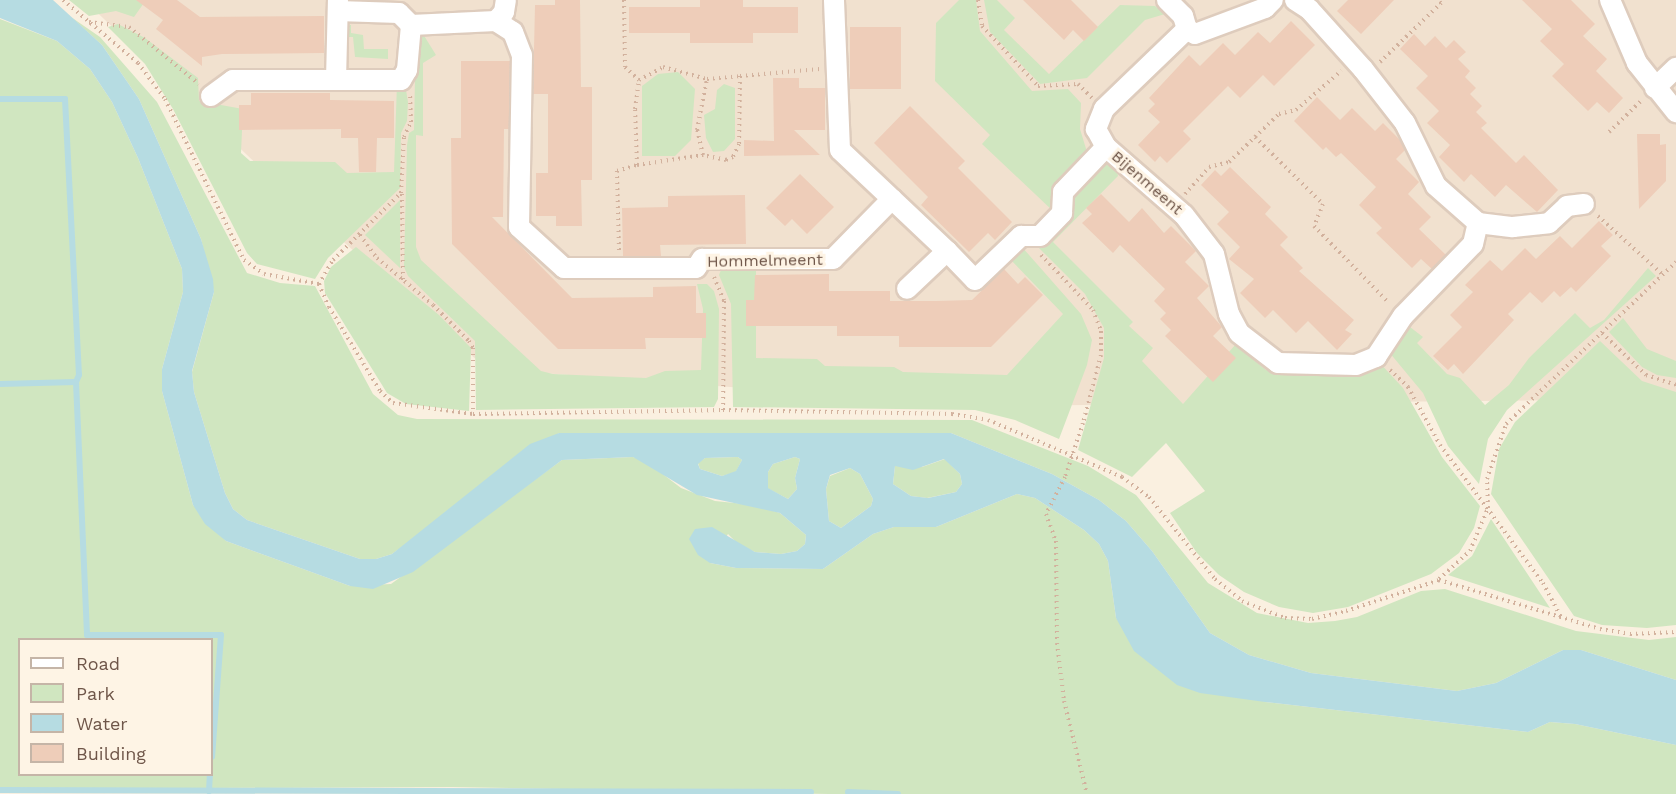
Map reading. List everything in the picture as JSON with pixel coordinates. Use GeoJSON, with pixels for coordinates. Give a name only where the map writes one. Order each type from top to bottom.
{"type":"FeatureCollection","features":[{"type":"Feature","properties":{"kind":"street"},"geometry":{"type":"LineString","coordinates":[[336,80],[338,5],[399,13],[411,25],[496,21],[504,12],[506,0]]}},
{"type":"Feature","properties":{"kind":"street"},"geometry":{"type":"LineString","coordinates":[[834,0],[840,150],[975,280],[1021,236],[1040,236],[1062,213],[1063,192],[1106,147]]}},
{"type":"Feature","properties":{"kind":"street"},"geometry":{"type":"LineString","coordinates":[[1167,0],[1183,16],[1187,29],[1195,34],[1265,8],[1273,0]]}},
{"type":"Feature","properties":{"kind":"street"},"geometry":{"type":"LineString","coordinates":[[1295,0],[1309,9],[1354,59],[1405,123],[1436,186],[1478,223],[1514,227],[1549,223],[1567,206],[1584,204]]}},
{"type":"Feature","properties":{"kind":"street"},"geometry":{"type":"LineString","coordinates":[[1610,0],[1637,63],[1676,112]]}},
{"type":"Feature","properties":{"kind":"street","name":"Hommelmeent"},"geometry":{"type":"LineString","coordinates":[[496,21],[513,32],[522,54],[519,227],[564,268],[696,268],[702,259],[833,259],[892,199]]}},
{"type":"Feature","properties":{"kind":"street"},"geometry":{"type":"LineString","coordinates":[[211,96],[233,80],[401,80],[407,70],[411,25]]}},
{"type":"Feature","properties":{"kind":"street"},"geometry":{"type":"LineString","coordinates":[[1104,109],[1187,29]]}},
{"type":"Feature","properties":{"kind":"street"},"geometry":{"type":"LineString","coordinates":[[1655,88],[1676,68]]}},
{"type":"Feature","properties":{"kind":"street","name":"Bijenmeent"},"geometry":{"type":"LineString","coordinates":[[1104,109],[1096,129],[1106,147],[1174,205],[1214,254],[1229,314],[1239,333],[1278,363],[1356,366],[1376,357]]}},
{"type":"Feature","properties":{"kind":"street"},"geometry":{"type":"LineString","coordinates":[[1376,357],[1403,316],[1473,244],[1478,223]]}},
{"type":"Feature","properties":{"kind":"street"},"geometry":{"type":"LineString","coordinates":[[907,289],[946,251]]}},
{"type":"Feature","properties":{"kind":"path"},"geometry":{"type":"LineString","coordinates":[[63,0],[138,63],[165,99],[244,260],[264,274],[319,284]]}},
{"type":"Feature","properties":{"kind":"path"},"geometry":{"type":"LineString","coordinates":[[624,0],[624,67],[639,80]]}},
{"type":"Feature","properties":{"kind":"path"},"geometry":{"type":"LineString","coordinates":[[978,0],[982,26],[1038,86],[1078,84],[1104,109]]}},
{"type":"Feature","properties":{"kind":"path"},"geometry":{"type":"LineString","coordinates":[[1368,75],[1440,3],[1437,0]]}},
{"type":"Feature","properties":{"kind":"path"},"geometry":{"type":"LineString","coordinates":[[89,22],[129,27],[183,67],[211,96]]}},
{"type":"Feature","properties":{"kind":"path"},"geometry":{"type":"LineString","coordinates":[[1174,205],[1209,167],[1229,162],[1279,114],[1296,110],[1354,59]]}},
{"type":"Feature","properties":{"kind":"path"},"geometry":{"type":"LineString","coordinates":[[639,80],[663,67],[707,79],[838,68]]}},
{"type":"Feature","properties":{"kind":"path"},"geometry":{"type":"LineString","coordinates":[[619,268],[617,171],[637,165],[703,155],[726,160],[733,157],[739,144],[740,76]]}},
{"type":"Feature","properties":{"kind":"path"},"geometry":{"type":"LineString","coordinates":[[703,155],[697,130],[707,79]]}},
{"type":"Feature","properties":{"kind":"path"},"geometry":{"type":"LineString","coordinates":[[401,80],[410,90],[412,105],[411,122],[404,137],[403,281]]}},
{"type":"Feature","properties":{"kind":"path"},"geometry":{"type":"LineString","coordinates":[[637,165],[635,109],[639,80]]}},
{"type":"Feature","properties":{"kind":"path"},"geometry":{"type":"LineString","coordinates":[[1609,132],[1655,88]]}},
{"type":"Feature","properties":{"kind":"path"},"geometry":{"type":"LineString","coordinates":[[1255,137],[1323,204],[1314,226],[1403,316]]}},
{"type":"Feature","properties":{"kind":"path"},"geometry":{"type":"LineString","coordinates":[[319,284],[333,260],[402,193]]}},
{"type":"Feature","properties":{"kind":"path"},"geometry":{"type":"LineString","coordinates":[[1584,204],[1626,237],[1662,274]]}},
{"type":"Feature","properties":{"kind":"path"},"geometry":{"type":"LineString","coordinates":[[360,235],[377,258],[433,305],[473,348],[473,414]]}},
{"type":"Feature","properties":{"kind":"path"},"geometry":{"type":"LineString","coordinates":[[1021,236],[1084,299],[1101,331],[1098,367],[1065,477],[1046,514],[1056,541],[1057,643],[1064,701],[1087,794]]}},
{"type":"Feature","properties":{"kind":"path"},"geometry":{"type":"LineString","coordinates":[[702,259],[722,288],[724,302],[723,410]]}},
{"type":"Feature","properties":{"kind":"path"},"geometry":{"type":"LineString","coordinates":[[319,284],[328,307],[380,391],[393,403],[413,408],[473,414],[723,410],[952,414],[988,420],[1072,453],[1137,487],[1215,579],[1242,601],[1285,618],[1312,619],[1346,611],[1439,580],[1470,551],[1488,508],[1487,478],[1506,424],[1676,262]]}},
{"type":"Feature","properties":{"kind":"path"},"geometry":{"type":"LineString","coordinates":[[1602,333],[1646,375],[1676,385]]}},
{"type":"Feature","properties":{"kind":"path"},"geometry":{"type":"LineString","coordinates":[[1376,357],[1408,387],[1440,445],[1543,583],[1563,619]]}},
{"type":"Feature","properties":{"kind":"path"},"geometry":{"type":"LineString","coordinates":[[1439,580],[1563,619],[1630,633],[1676,632]]}},
{"type":"Feature","properties":{"kind":"shaded area"},"geometry":{"type":"Polygon","coordinates":[[[84,0],[1676,0],[1676,399],[984,406],[487,369],[266,173],[84,0]]]}},
{"type":"Feature","properties":{"kind":"green space"},"geometry":{"type":"Polygon","coordinates":[[[69,0],[146,0],[134,17],[116,11],[89,16],[69,0]]]}},
{"type":"Feature","properties":{"kind":"green space"},"geometry":{"type":"Polygon","coordinates":[[[959,0],[976,0],[980,31],[1032,91],[1068,89],[1081,103],[1080,129],[1087,152],[1054,185],[1054,212],[982,144],[990,135],[935,81],[936,23],[959,0]]]}},
{"type":"Feature","properties":{"kind":"green space"},"geometry":{"type":"Polygon","coordinates":[[[984,0],[997,0],[1015,18],[1004,30],[1049,74],[1120,5],[1155,6],[1165,14],[1145,20],[1087,78],[1040,84],[990,32],[984,0]]]}},
{"type":"Feature","properties":{"kind":"green space"},"geometry":{"type":"Polygon","coordinates":[[[71,17],[100,37],[157,102],[247,273],[280,283],[315,286],[373,394],[398,415],[417,419],[972,420],[1088,466],[1136,495],[1208,583],[1257,613],[1308,623],[1335,621],[1357,617],[1421,591],[1445,589],[1576,631],[1649,640],[1676,637],[1676,680],[1581,650],[1563,650],[1496,683],[1457,691],[1311,673],[1249,655],[1210,633],[1152,551],[1126,521],[1099,500],[1052,474],[951,433],[559,433],[392,554],[376,559],[360,559],[247,520],[233,509],[225,493],[194,392],[192,372],[214,292],[201,239],[139,99],[102,45],[71,17]]]}},
{"type":"Feature","properties":{"kind":"green space"},"geometry":{"type":"Polygon","coordinates":[[[0,19],[57,41],[90,69],[112,102],[138,158],[182,269],[183,292],[162,369],[162,391],[193,505],[226,541],[350,586],[391,584],[562,460],[633,457],[647,462],[681,488],[715,501],[754,505],[780,513],[806,535],[805,544],[797,551],[781,554],[755,552],[739,545],[728,534],[710,563],[736,568],[823,569],[873,534],[894,527],[936,527],[1017,494],[1035,498],[1084,530],[1099,544],[1108,561],[1116,618],[1265,702],[1528,732],[1550,722],[1575,724],[1676,745],[1676,794],[829,794],[452,787],[0,789],[0,19]]]}},
{"type":"Feature","properties":{"kind":"green space"},"geometry":{"type":"Polygon","coordinates":[[[118,24],[145,38],[198,78],[199,101],[243,109],[241,153],[250,161],[335,162],[347,173],[394,172],[397,83],[406,90],[408,102],[407,121],[401,133],[400,188],[328,258],[315,279],[257,264],[247,253],[173,109],[145,64],[108,27],[118,24]]]}},
{"type":"Feature","properties":{"kind":"green space"},"geometry":{"type":"Polygon","coordinates":[[[340,25],[351,25],[351,33],[363,35],[364,49],[388,49],[388,59],[355,57],[353,37],[340,37],[340,25]]]}},
{"type":"Feature","properties":{"kind":"green space"},"geometry":{"type":"Polygon","coordinates":[[[423,34],[436,55],[423,63],[423,136],[416,135],[416,247],[421,260],[541,371],[553,374],[646,378],[665,371],[701,370],[703,309],[697,284],[707,284],[714,291],[719,309],[718,399],[714,407],[476,410],[475,341],[408,276],[404,267],[407,145],[409,133],[414,130],[415,77],[411,69],[423,34]]]}},
{"type":"Feature","properties":{"kind":"green space"},"geometry":{"type":"Polygon","coordinates":[[[678,72],[695,89],[691,140],[675,156],[642,156],[642,86],[658,74],[678,72]]]}},
{"type":"Feature","properties":{"kind":"green space"},"geometry":{"type":"Polygon","coordinates":[[[724,84],[735,88],[735,139],[724,151],[713,152],[706,138],[704,115],[715,109],[717,90],[724,84]]]}},
{"type":"Feature","properties":{"kind":"green space"},"geometry":{"type":"Polygon","coordinates":[[[1102,162],[1116,165],[1118,176],[1053,242],[1133,322],[1129,326],[1153,348],[1142,361],[1183,404],[1236,344],[1266,370],[1359,376],[1377,360],[1403,388],[1442,457],[1480,506],[1474,528],[1459,553],[1431,574],[1348,607],[1313,613],[1279,607],[1244,592],[1219,575],[1197,553],[1170,513],[1205,491],[1166,443],[1132,477],[1078,450],[1104,358],[1104,328],[1085,294],[1036,245],[1070,192],[1102,162]]]}},
{"type":"Feature","properties":{"kind":"green space"},"geometry":{"type":"Polygon","coordinates":[[[400,200],[400,268],[365,235],[400,200]]]}},
{"type":"Feature","properties":{"kind":"green space"},"geometry":{"type":"Polygon","coordinates":[[[356,247],[439,315],[471,348],[469,411],[406,404],[387,393],[325,293],[324,281],[331,267],[356,247]]]}},
{"type":"Feature","properties":{"kind":"green space"},"geometry":{"type":"Polygon","coordinates":[[[1022,247],[1081,314],[1092,340],[1087,365],[1059,439],[1015,420],[975,410],[733,407],[731,304],[719,275],[721,270],[756,270],[756,358],[817,359],[825,366],[894,367],[903,372],[1007,375],[1063,314],[1008,257],[1022,247]]]}},
{"type":"Feature","properties":{"kind":"green space"},"geometry":{"type":"Polygon","coordinates":[[[1648,268],[1656,276],[1507,410],[1488,439],[1479,484],[1448,446],[1423,393],[1389,352],[1397,341],[1410,327],[1423,337],[1417,343],[1447,374],[1460,378],[1485,405],[1509,385],[1529,358],[1575,313],[1590,328],[1604,320],[1648,268]]]}},
{"type":"Feature","properties":{"kind":"green space"},"geometry":{"type":"Polygon","coordinates":[[[1623,318],[1647,349],[1676,361],[1676,378],[1657,375],[1642,367],[1609,332],[1623,318]]]}},
{"type":"Feature","properties":{"kind":"green space"},"geometry":{"type":"Polygon","coordinates":[[[1600,341],[1642,381],[1676,392],[1676,625],[1647,628],[1602,625],[1574,616],[1491,494],[1499,449],[1515,422],[1600,341]]]}},
{"type":"Feature","properties":{"kind":"green space"},"geometry":{"type":"Polygon","coordinates":[[[738,457],[742,460],[736,472],[722,476],[700,469],[698,463],[705,458],[738,457]]]}},
{"type":"Feature","properties":{"kind":"green space"},"geometry":{"type":"Polygon","coordinates":[[[795,457],[800,459],[795,478],[797,489],[788,499],[767,488],[768,472],[773,464],[795,457]]]}},
{"type":"Feature","properties":{"kind":"green space"},"geometry":{"type":"Polygon","coordinates":[[[945,459],[960,474],[962,484],[956,492],[927,498],[911,496],[893,484],[895,466],[922,467],[945,459]]]}},
{"type":"Feature","properties":{"kind":"green space"},"geometry":{"type":"Polygon","coordinates":[[[850,468],[860,474],[873,499],[871,506],[841,528],[829,521],[826,489],[830,476],[850,468]]]}},
{"type":"Feature","properties":{"kind":"green space"},"geometry":{"type":"Polygon","coordinates":[[[1491,519],[1550,608],[1448,575],[1472,556],[1491,519]]]}},
{"type":"Feature","properties":{"kind":"water"},"geometry":{"type":"Polygon","coordinates":[[[0,0],[53,0],[102,45],[139,99],[201,239],[213,279],[214,292],[192,371],[194,392],[225,493],[233,509],[247,520],[360,559],[376,559],[392,554],[530,444],[559,433],[951,433],[1052,474],[1099,500],[1126,521],[1152,551],[1210,633],[1249,655],[1311,673],[1457,691],[1496,683],[1563,650],[1581,650],[1676,680],[1676,745],[1575,724],[1550,722],[1528,732],[1265,702],[1200,693],[1177,685],[1134,651],[1116,618],[1108,561],[1099,544],[1084,530],[1035,498],[1017,494],[936,527],[894,527],[873,534],[823,569],[736,568],[710,563],[698,555],[689,539],[695,529],[712,527],[755,552],[781,554],[797,551],[805,544],[806,535],[780,513],[697,495],[633,457],[562,460],[413,572],[373,589],[350,586],[226,541],[205,524],[193,505],[162,391],[162,369],[183,292],[182,269],[138,158],[112,102],[90,69],[57,41],[0,18],[0,0]],[[738,457],[705,458],[698,464],[700,469],[722,476],[736,471],[742,460],[738,457]],[[795,457],[773,464],[768,472],[768,488],[788,499],[797,489],[795,478],[800,459],[795,457]],[[944,459],[913,470],[895,466],[893,484],[911,496],[928,498],[956,492],[962,484],[960,474],[944,459]],[[850,468],[830,475],[826,489],[829,521],[841,528],[871,506],[873,499],[860,474],[850,468]]]}},
{"type":"Feature","properties":{"kind":"building"},"geometry":{"type":"Polygon","coordinates":[[[136,0],[177,0],[200,17],[324,16],[324,53],[222,54],[202,57],[202,66],[156,29],[163,20],[136,0]]]}},
{"type":"Feature","properties":{"kind":"building"},"geometry":{"type":"Polygon","coordinates":[[[555,0],[580,0],[581,87],[592,87],[592,180],[581,180],[582,226],[556,226],[556,216],[536,216],[536,173],[548,173],[548,94],[533,94],[535,5],[555,5],[555,0]]]}},
{"type":"Feature","properties":{"kind":"building"},"geometry":{"type":"Polygon","coordinates":[[[700,0],[743,0],[743,7],[798,7],[798,33],[753,33],[753,43],[690,43],[690,33],[629,33],[629,7],[700,7],[700,0]]]}},
{"type":"Feature","properties":{"kind":"building"},"geometry":{"type":"Polygon","coordinates":[[[1023,0],[1071,0],[1098,27],[1084,41],[1073,30],[1064,40],[1023,0]]]}},
{"type":"Feature","properties":{"kind":"building"},"geometry":{"type":"Polygon","coordinates":[[[1348,0],[1394,0],[1361,34],[1337,11],[1348,0]]]}},
{"type":"Feature","properties":{"kind":"building"},"geometry":{"type":"Polygon","coordinates":[[[1522,0],[1571,0],[1595,24],[1583,36],[1607,59],[1596,71],[1623,98],[1609,113],[1597,102],[1588,111],[1552,76],[1564,64],[1540,41],[1552,29],[1522,0]]]}},
{"type":"Feature","properties":{"kind":"building"},"geometry":{"type":"Polygon","coordinates":[[[1291,21],[1315,45],[1274,86],[1263,75],[1240,98],[1228,86],[1183,131],[1191,139],[1167,163],[1160,156],[1155,162],[1138,145],[1160,122],[1148,111],[1155,104],[1149,98],[1189,55],[1200,66],[1223,43],[1235,55],[1258,32],[1270,43],[1291,21]]]}},
{"type":"Feature","properties":{"kind":"building"},"geometry":{"type":"Polygon","coordinates":[[[850,27],[901,27],[901,89],[850,89],[850,27]]]}},
{"type":"Feature","properties":{"kind":"building"},"geometry":{"type":"Polygon","coordinates":[[[1414,34],[1425,46],[1435,36],[1446,48],[1454,40],[1466,52],[1458,59],[1470,71],[1465,77],[1476,88],[1470,94],[1482,106],[1476,112],[1487,123],[1481,128],[1516,163],[1524,155],[1558,190],[1537,212],[1506,185],[1495,197],[1471,174],[1464,182],[1439,157],[1450,145],[1427,123],[1439,111],[1416,88],[1428,76],[1400,49],[1414,34]]]}},
{"type":"Feature","properties":{"kind":"building"},"geometry":{"type":"Polygon","coordinates":[[[461,61],[510,61],[509,129],[504,129],[503,217],[492,217],[572,298],[653,297],[653,287],[696,286],[696,313],[706,313],[706,338],[645,338],[646,349],[558,349],[452,244],[451,138],[461,138],[461,61]]]}},
{"type":"Feature","properties":{"kind":"building"},"geometry":{"type":"Polygon","coordinates":[[[773,78],[799,78],[799,88],[825,88],[825,130],[794,130],[820,155],[744,156],[744,140],[774,141],[773,78]]]}},
{"type":"Feature","properties":{"kind":"building"},"geometry":{"type":"Polygon","coordinates":[[[251,93],[330,93],[330,100],[394,101],[394,138],[377,138],[376,172],[359,172],[358,138],[341,138],[341,129],[239,130],[239,105],[251,105],[251,93]]]}},
{"type":"Feature","properties":{"kind":"building"},"geometry":{"type":"Polygon","coordinates":[[[1317,97],[1340,120],[1352,108],[1375,131],[1383,123],[1400,140],[1405,150],[1396,159],[1419,182],[1408,194],[1431,217],[1419,229],[1446,255],[1432,269],[1421,259],[1412,268],[1376,233],[1382,228],[1359,205],[1376,187],[1341,153],[1336,157],[1326,147],[1323,150],[1294,121],[1317,97]]]}},
{"type":"Feature","properties":{"kind":"building"},"geometry":{"type":"Polygon","coordinates":[[[910,106],[965,161],[958,168],[1012,222],[995,240],[988,233],[969,252],[921,205],[928,197],[874,143],[910,106]]]}},
{"type":"Feature","properties":{"kind":"building"},"geometry":{"type":"Polygon","coordinates":[[[1637,134],[1660,134],[1660,145],[1666,144],[1666,181],[1639,209],[1637,134]]]}},
{"type":"Feature","properties":{"kind":"building"},"geometry":{"type":"Polygon","coordinates":[[[1230,167],[1271,207],[1265,214],[1288,237],[1280,245],[1303,268],[1299,271],[1354,320],[1345,330],[1352,334],[1337,350],[1308,321],[1296,333],[1273,310],[1265,318],[1240,293],[1254,279],[1229,259],[1240,247],[1217,224],[1229,212],[1201,185],[1215,170],[1221,176],[1230,167]]]}},
{"type":"Feature","properties":{"kind":"building"},"geometry":{"type":"Polygon","coordinates":[[[800,174],[834,207],[807,234],[792,219],[785,226],[766,208],[800,174]]]}},
{"type":"Feature","properties":{"kind":"building"},"geometry":{"type":"Polygon","coordinates":[[[1101,194],[1129,222],[1142,208],[1164,233],[1171,226],[1196,251],[1185,262],[1209,286],[1197,298],[1222,327],[1213,336],[1236,358],[1213,382],[1165,336],[1171,330],[1160,319],[1166,313],[1154,301],[1165,289],[1120,245],[1113,253],[1082,223],[1092,214],[1086,208],[1101,194]]]}},
{"type":"Feature","properties":{"kind":"building"},"geometry":{"type":"Polygon","coordinates":[[[745,195],[746,244],[660,245],[661,256],[623,256],[622,208],[668,207],[668,196],[745,195]]]}},
{"type":"Feature","properties":{"kind":"building"},"geometry":{"type":"Polygon","coordinates":[[[1599,221],[1613,235],[1601,246],[1611,256],[1576,292],[1571,287],[1560,297],[1554,291],[1542,303],[1530,292],[1508,314],[1514,320],[1463,374],[1454,364],[1448,370],[1433,356],[1462,327],[1450,315],[1473,292],[1465,285],[1490,260],[1502,271],[1525,248],[1536,259],[1560,236],[1572,248],[1599,221]]]}},
{"type":"Feature","properties":{"kind":"building"},"geometry":{"type":"Polygon","coordinates":[[[1004,269],[1018,284],[1025,277],[1043,295],[991,347],[899,347],[899,336],[837,336],[837,326],[746,326],[746,300],[754,300],[755,275],[829,274],[829,291],[890,291],[890,301],[936,301],[972,300],[1004,269]]]}},
{"type":"Feature","properties":{"kind":"waterway"},"geometry":{"type":"LineString","coordinates":[[0,99],[65,99],[79,375],[76,382],[87,635],[221,635],[213,743]]}},
{"type":"Feature","properties":{"kind":"waterway"},"geometry":{"type":"LineString","coordinates":[[0,384],[76,382]]}},
{"type":"Feature","properties":{"kind":"waterway"},"geometry":{"type":"LineString","coordinates":[[209,791],[210,776]]}},
{"type":"Feature","properties":{"kind":"waterway"},"geometry":{"type":"LineString","coordinates":[[0,790],[811,792]]}},
{"type":"Feature","properties":{"kind":"waterway"},"geometry":{"type":"LineString","coordinates":[[848,792],[898,794]]}}]}
